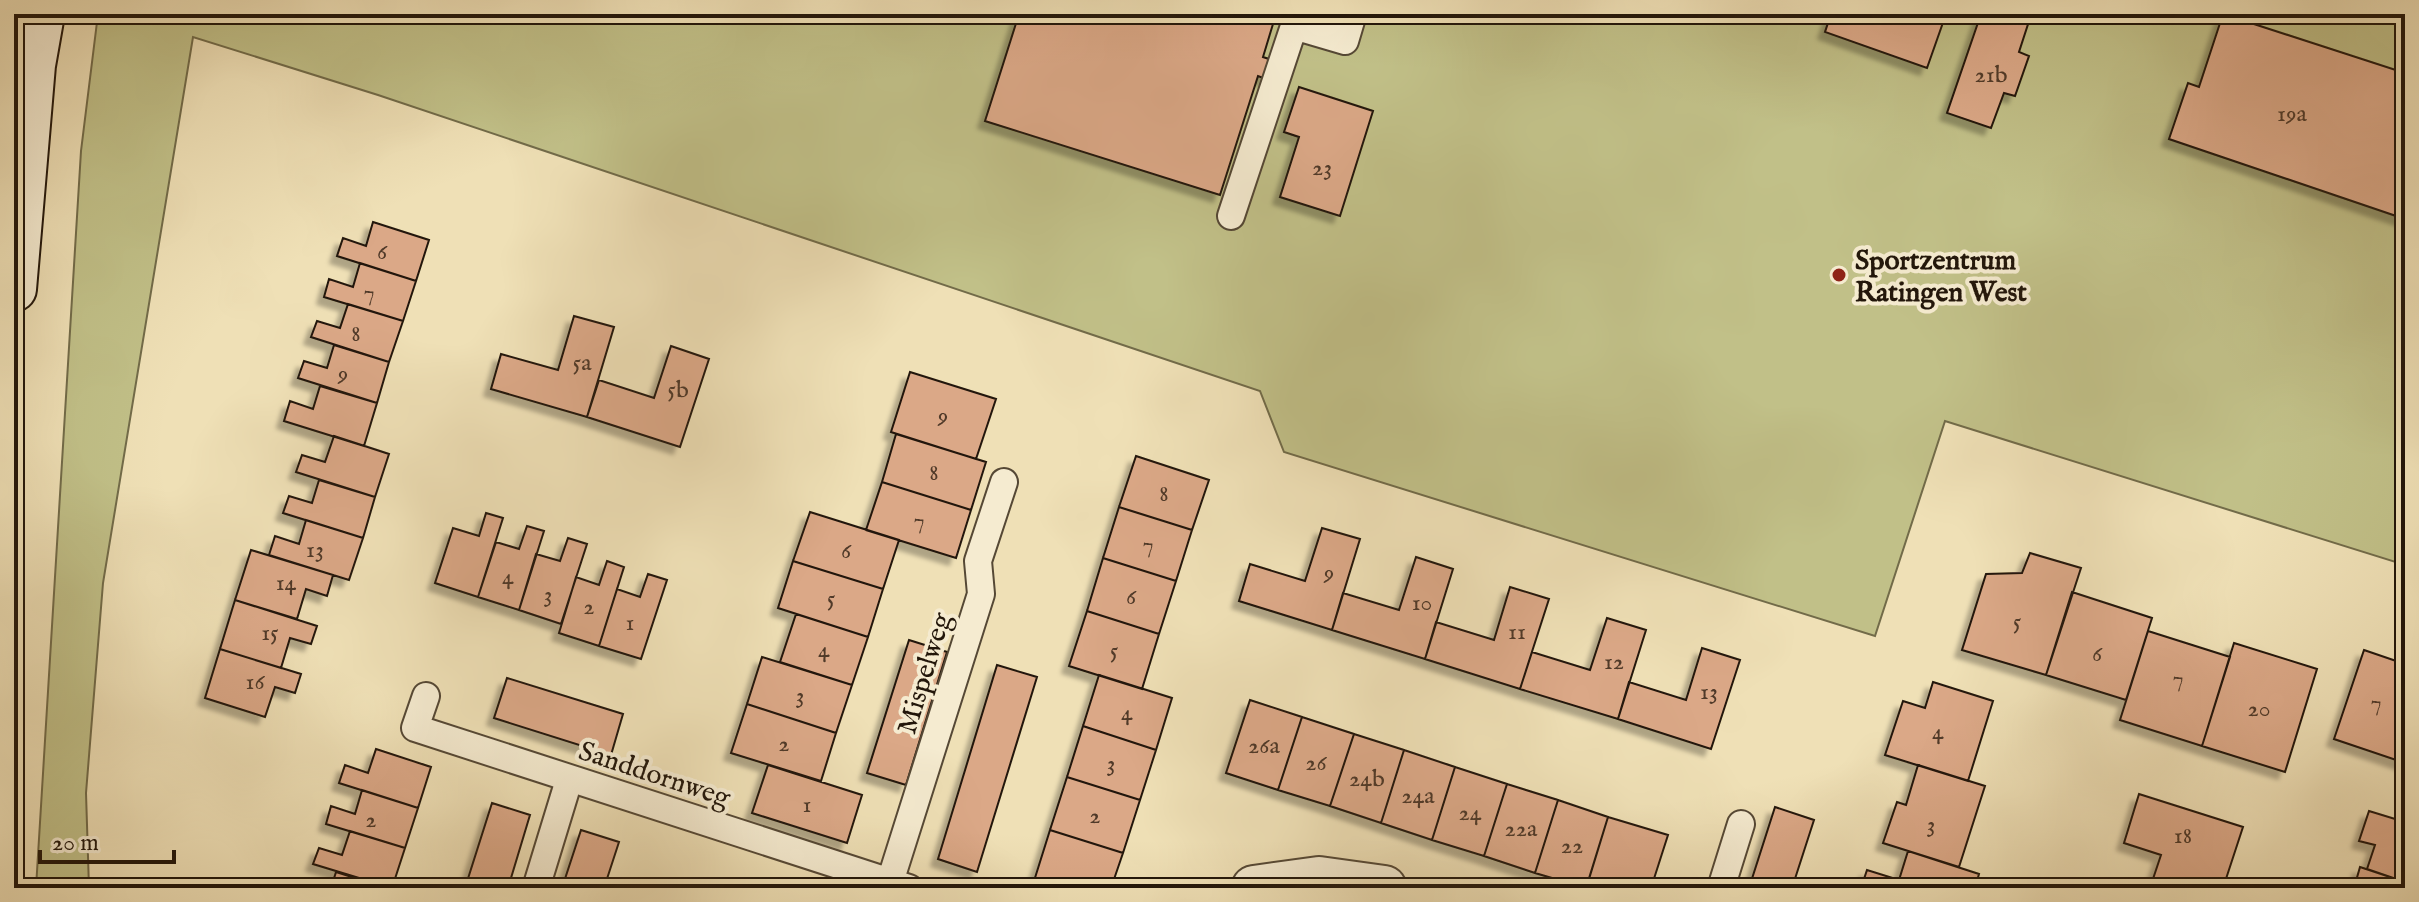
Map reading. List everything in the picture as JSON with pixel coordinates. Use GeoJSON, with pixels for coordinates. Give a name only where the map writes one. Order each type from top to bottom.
{"type":"FeatureCollection","features":[{"type":"Feature","properties":{"kind":"main road"},"geometry":{"type":"LineString","coordinates":[[14,289],[33,65],[42,14]]}},
{"type":"Feature","properties":{"kind":"main road"},"geometry":{"type":"LineString","coordinates":[[1254,888],[1319,879],[1384,888]]}},
{"type":"Feature","properties":{"kind":"lane"},"geometry":{"type":"LineString","coordinates":[[1231,216],[1294,26],[1345,41],[1353,14]]}},
{"type":"Feature","properties":{"kind":"lane","name":"Mispelweg"},"geometry":{"type":"LineString","coordinates":[[900,885],[981,594],[978,561],[1004,482]]}},
{"type":"Feature","properties":{"kind":"lane","name":"Sanddornweg"},"geometry":{"type":"LineString","coordinates":[[426,696],[415,728],[900,885]]}},
{"type":"Feature","properties":{"kind":"lane"},"geometry":{"type":"LineString","coordinates":[[536,888],[569,780]]}},
{"type":"Feature","properties":{"kind":"lane"},"geometry":{"type":"LineString","coordinates":[[1721,888],[1741,824]]}},
{"type":"Feature","properties":{"kind":"shaded area","name":"Sportzentrum Ratingen West"},"geometry":{"type":"Polygon","coordinates":[[[98,14],[2405,14],[2405,565],[1945,421],[1875,636],[1284,452],[1260,391],[378,95],[193,37],[103,583],[86,793],[89,888],[36,888],[81,151],[98,14]]]}},
{"type":"Feature","properties":{"kind":"building"},"geometry":{"type":"Polygon","coordinates":[[[1019,14],[1276,14],[1263,57],[1272,60],[1266,79],[1258,76],[1220,195],[985,121],[1019,14]]]}},
{"type":"Feature","properties":{"kind":"building"},"geometry":{"type":"Polygon","coordinates":[[[1831,14],[1946,14],[1927,68],[1825,32],[1831,14]]]}},
{"type":"Feature","properties":{"kind":"building"},"geometry":{"type":"Polygon","coordinates":[[[1981,14],[2019,14],[2030,18],[2019,52],[2029,56],[2015,96],[2004,93],[1991,128],[1947,113],[1981,14]]]}},
{"type":"Feature","properties":{"kind":"building"},"geometry":{"type":"Polygon","coordinates":[[[2223,14],[2405,73],[2405,219],[2169,139],[2188,83],[2199,87],[2223,14]]]}},
{"type":"Feature","properties":{"kind":"building"},"geometry":{"type":"Polygon","coordinates":[[[1299,87],[1373,111],[1340,216],[1280,197],[1299,137],[1284,132],[1299,87]]]}},
{"type":"Feature","properties":{"kind":"building"},"geometry":{"type":"Polygon","coordinates":[[[373,222],[429,240],[416,281],[337,256],[343,238],[366,246],[373,222]]]}},
{"type":"Feature","properties":{"kind":"building"},"geometry":{"type":"Polygon","coordinates":[[[360,263],[416,281],[403,321],[324,297],[329,279],[353,287],[360,263]]]}},
{"type":"Feature","properties":{"kind":"building"},"geometry":{"type":"Polygon","coordinates":[[[348,304],[403,321],[389,362],[311,337],[317,321],[340,328],[348,304]]]}},
{"type":"Feature","properties":{"kind":"building"},"geometry":{"type":"Polygon","coordinates":[[[574,316],[614,327],[587,417],[491,389],[501,354],[558,370],[574,316]]]}},
{"type":"Feature","properties":{"kind":"building"},"geometry":{"type":"Polygon","coordinates":[[[334,345],[389,362],[377,403],[298,378],[304,361],[327,368],[334,345]]]}},
{"type":"Feature","properties":{"kind":"building"},"geometry":{"type":"Polygon","coordinates":[[[671,346],[709,359],[680,447],[587,417],[599,380],[654,398],[671,346]]]}},
{"type":"Feature","properties":{"kind":"building"},"geometry":{"type":"Polygon","coordinates":[[[910,372],[996,399],[976,459],[891,432],[910,372]]]}},
{"type":"Feature","properties":{"kind":"building"},"geometry":{"type":"Polygon","coordinates":[[[320,386],[377,403],[364,446],[284,421],[290,401],[313,409],[320,386]]]}},
{"type":"Feature","properties":{"kind":"building"},"geometry":{"type":"Polygon","coordinates":[[[896,434],[986,462],[971,510],[882,482],[896,434]]]}},
{"type":"Feature","properties":{"kind":"building"},"geometry":{"type":"Polygon","coordinates":[[[334,436],[389,454],[375,497],[296,472],[302,455],[325,462],[334,436]]]}},
{"type":"Feature","properties":{"kind":"building"},"geometry":{"type":"Polygon","coordinates":[[[1136,456],[1209,480],[1192,530],[1119,507],[1136,456]]]}},
{"type":"Feature","properties":{"kind":"building"},"geometry":{"type":"Polygon","coordinates":[[[319,480],[375,497],[363,538],[283,513],[289,496],[312,503],[319,480]]]}},
{"type":"Feature","properties":{"kind":"building"},"geometry":{"type":"Polygon","coordinates":[[[882,482],[971,510],[956,558],[866,530],[882,482]]]}},
{"type":"Feature","properties":{"kind":"building"},"geometry":{"type":"Polygon","coordinates":[[[1119,507],[1192,530],[1176,581],[1103,558],[1119,507]]]}},
{"type":"Feature","properties":{"kind":"building"},"geometry":{"type":"Polygon","coordinates":[[[810,512],[899,540],[883,589],[793,561],[810,512]]]}},
{"type":"Feature","properties":{"kind":"building"},"geometry":{"type":"Polygon","coordinates":[[[486,513],[503,518],[478,597],[435,583],[453,528],[479,536],[486,513]]]}},
{"type":"Feature","properties":{"kind":"building"},"geometry":{"type":"Polygon","coordinates":[[[306,520],[363,538],[349,580],[269,555],[275,536],[299,544],[306,520]]]}},
{"type":"Feature","properties":{"kind":"building"},"geometry":{"type":"Polygon","coordinates":[[[527,526],[544,531],[519,610],[478,597],[496,542],[519,549],[527,526]]]}},
{"type":"Feature","properties":{"kind":"building"},"geometry":{"type":"Polygon","coordinates":[[[1322,528],[1360,539],[1332,630],[1239,601],[1250,564],[1305,581],[1322,528]]]}},
{"type":"Feature","properties":{"kind":"building"},"geometry":{"type":"Polygon","coordinates":[[[568,538],[587,544],[561,624],[519,610],[536,554],[560,561],[568,538]]]}},
{"type":"Feature","properties":{"kind":"building"},"geometry":{"type":"Polygon","coordinates":[[[251,550],[333,575],[327,596],[306,589],[297,619],[235,600],[251,550]]]}},
{"type":"Feature","properties":{"kind":"building"},"geometry":{"type":"Polygon","coordinates":[[[2030,553],[2081,568],[2046,675],[1962,650],[1986,574],[2022,573],[2030,553]]]}},
{"type":"Feature","properties":{"kind":"building"},"geometry":{"type":"Polygon","coordinates":[[[1416,557],[1453,569],[1425,659],[1332,630],[1343,593],[1399,610],[1416,557]]]}},
{"type":"Feature","properties":{"kind":"building"},"geometry":{"type":"Polygon","coordinates":[[[1103,558],[1176,581],[1159,634],[1087,611],[1103,558]]]}},
{"type":"Feature","properties":{"kind":"building"},"geometry":{"type":"Polygon","coordinates":[[[607,561],[624,567],[599,646],[559,633],[576,577],[599,585],[607,561]]]}},
{"type":"Feature","properties":{"kind":"building"},"geometry":{"type":"Polygon","coordinates":[[[793,561],[883,589],[868,637],[778,608],[793,561]]]}},
{"type":"Feature","properties":{"kind":"building"},"geometry":{"type":"Polygon","coordinates":[[[648,574],[667,580],[641,659],[599,646],[617,589],[640,597],[648,574]]]}},
{"type":"Feature","properties":{"kind":"building"},"geometry":{"type":"Polygon","coordinates":[[[1510,587],[1549,599],[1520,689],[1425,659],[1436,622],[1494,640],[1510,587]]]}},
{"type":"Feature","properties":{"kind":"building"},"geometry":{"type":"Polygon","coordinates":[[[2072,592],[2152,618],[2126,700],[2046,675],[2072,592]]]}},
{"type":"Feature","properties":{"kind":"building"},"geometry":{"type":"Polygon","coordinates":[[[235,600],[317,626],[311,644],[290,638],[281,668],[220,649],[235,600]]]}},
{"type":"Feature","properties":{"kind":"building"},"geometry":{"type":"Polygon","coordinates":[[[1087,611],[1159,634],[1142,689],[1069,666],[1087,611]]]}},
{"type":"Feature","properties":{"kind":"building"},"geometry":{"type":"Polygon","coordinates":[[[796,614],[868,637],[852,685],[780,662],[796,614]]]}},
{"type":"Feature","properties":{"kind":"building"},"geometry":{"type":"Polygon","coordinates":[[[1607,618],[1646,630],[1618,719],[1520,689],[1532,652],[1590,670],[1607,618]]]}},
{"type":"Feature","properties":{"kind":"building"},"geometry":{"type":"Polygon","coordinates":[[[2148,631],[2230,657],[2202,746],[2120,720],[2148,631]]]}},
{"type":"Feature","properties":{"kind":"building"},"geometry":{"type":"Polygon","coordinates":[[[909,640],[947,652],[906,785],[867,773],[909,640]]]}},
{"type":"Feature","properties":{"kind":"building"},"geometry":{"type":"Polygon","coordinates":[[[2234,643],[2317,669],[2285,772],[2202,746],[2234,643]]]}},
{"type":"Feature","properties":{"kind":"building"},"geometry":{"type":"Polygon","coordinates":[[[1702,648],[1740,660],[1711,749],[1618,719],[1629,682],[1686,700],[1702,648]]]}},
{"type":"Feature","properties":{"kind":"building"},"geometry":{"type":"Polygon","coordinates":[[[220,649],[301,674],[295,693],[275,687],[265,717],[205,698],[220,649]]]}},
{"type":"Feature","properties":{"kind":"building"},"geometry":{"type":"Polygon","coordinates":[[[2364,650],[2405,664],[2405,763],[2334,739],[2364,650]]]}},
{"type":"Feature","properties":{"kind":"building"},"geometry":{"type":"Polygon","coordinates":[[[762,657],[852,685],[836,733],[747,704],[762,657]]]}},
{"type":"Feature","properties":{"kind":"building"},"geometry":{"type":"Polygon","coordinates":[[[997,665],[1037,677],[977,872],[938,859],[997,665]]]}},
{"type":"Feature","properties":{"kind":"building"},"geometry":{"type":"Polygon","coordinates":[[[1099,675],[1172,698],[1156,750],[1083,726],[1099,675]]]}},
{"type":"Feature","properties":{"kind":"building"},"geometry":{"type":"Polygon","coordinates":[[[507,678],[623,714],[611,755],[494,718],[507,678]]]}},
{"type":"Feature","properties":{"kind":"building"},"geometry":{"type":"Polygon","coordinates":[[[1933,682],[1993,701],[1968,781],[1885,755],[1903,701],[1925,708],[1933,682]]]}},
{"type":"Feature","properties":{"kind":"building"},"geometry":{"type":"Polygon","coordinates":[[[1250,700],[1302,717],[1278,790],[1226,773],[1250,700]]]}},
{"type":"Feature","properties":{"kind":"building"},"geometry":{"type":"Polygon","coordinates":[[[747,704],[836,733],[821,781],[731,753],[747,704]]]}},
{"type":"Feature","properties":{"kind":"building"},"geometry":{"type":"Polygon","coordinates":[[[1302,717],[1354,734],[1330,806],[1278,790],[1302,717]]]}},
{"type":"Feature","properties":{"kind":"building"},"geometry":{"type":"Polygon","coordinates":[[[1083,726],[1156,750],[1140,800],[1067,777],[1083,726]]]}},
{"type":"Feature","properties":{"kind":"building"},"geometry":{"type":"Polygon","coordinates":[[[1354,734],[1404,750],[1381,823],[1330,806],[1354,734]]]}},
{"type":"Feature","properties":{"kind":"building"},"geometry":{"type":"Polygon","coordinates":[[[376,749],[431,767],[418,808],[339,783],[345,765],[368,773],[376,749]]]}},
{"type":"Feature","properties":{"kind":"building"},"geometry":{"type":"Polygon","coordinates":[[[1404,750],[1455,767],[1432,840],[1381,823],[1404,750]]]}},
{"type":"Feature","properties":{"kind":"building"},"geometry":{"type":"Polygon","coordinates":[[[768,765],[862,795],[847,843],[752,813],[768,765]]]}},
{"type":"Feature","properties":{"kind":"building"},"geometry":{"type":"Polygon","coordinates":[[[1918,765],[1985,786],[1959,867],[1883,843],[1897,802],[1906,805],[1918,765]]]}},
{"type":"Feature","properties":{"kind":"building"},"geometry":{"type":"Polygon","coordinates":[[[1455,767],[1507,784],[1484,856],[1432,840],[1455,767]]]}},
{"type":"Feature","properties":{"kind":"building"},"geometry":{"type":"Polygon","coordinates":[[[1067,777],[1140,800],[1123,853],[1050,830],[1067,777]]]}},
{"type":"Feature","properties":{"kind":"building"},"geometry":{"type":"Polygon","coordinates":[[[1507,784],[1558,800],[1535,873],[1484,856],[1507,784]]]}},
{"type":"Feature","properties":{"kind":"building"},"geometry":{"type":"Polygon","coordinates":[[[362,790],[418,808],[405,848],[326,824],[331,806],[355,814],[362,790]]]}},
{"type":"Feature","properties":{"kind":"building"},"geometry":{"type":"Polygon","coordinates":[[[2139,794],[2243,827],[2223,888],[2150,888],[2161,855],[2124,843],[2139,794]]]}},
{"type":"Feature","properties":{"kind":"building"},"geometry":{"type":"Polygon","coordinates":[[[1558,800],[1608,817],[1586,888],[1535,873],[1558,800]]]}},
{"type":"Feature","properties":{"kind":"building"},"geometry":{"type":"Polygon","coordinates":[[[492,803],[530,815],[508,888],[465,888],[492,803]]]}},
{"type":"Feature","properties":{"kind":"building"},"geometry":{"type":"Polygon","coordinates":[[[1775,807],[1814,820],[1792,888],[1749,888],[1775,807]]]}},
{"type":"Feature","properties":{"kind":"building"},"geometry":{"type":"Polygon","coordinates":[[[2369,811],[2405,822],[2405,882],[2367,869],[2375,845],[2359,841],[2369,811]]]}},
{"type":"Feature","properties":{"kind":"building"},"geometry":{"type":"Polygon","coordinates":[[[1608,817],[1668,835],[1651,888],[1618,888],[1589,879],[1608,817]]]}},
{"type":"Feature","properties":{"kind":"building"},"geometry":{"type":"Polygon","coordinates":[[[581,830],[619,842],[604,888],[562,888],[581,830]]]}},
{"type":"Feature","properties":{"kind":"building"},"geometry":{"type":"Polygon","coordinates":[[[1050,830],[1123,853],[1111,888],[1055,888],[1034,881],[1050,830]]]}},
{"type":"Feature","properties":{"kind":"building"},"geometry":{"type":"Polygon","coordinates":[[[350,831],[405,848],[392,888],[313,864],[319,848],[342,855],[350,831]]]}},
{"type":"Feature","properties":{"kind":"building"},"geometry":{"type":"Polygon","coordinates":[[[1908,851],[1979,874],[1975,888],[1861,888],[1867,870],[1899,880],[1908,851]]]}},
{"type":"Feature","properties":{"kind":"building"},"geometry":{"type":"Polygon","coordinates":[[[2360,867],[2405,882],[2405,888],[2354,888],[2360,867]]]}},
{"type":"Feature","properties":{"kind":"building"},"geometry":{"type":"Polygon","coordinates":[[[336,872],[387,888],[331,888],[336,872]]]}},
{"type":"Feature","properties":{"kind":"place","name":"Sportzentrum Ratingen West"},"geometry":{"type":"Point","coordinates":[1839,275]}}]}
